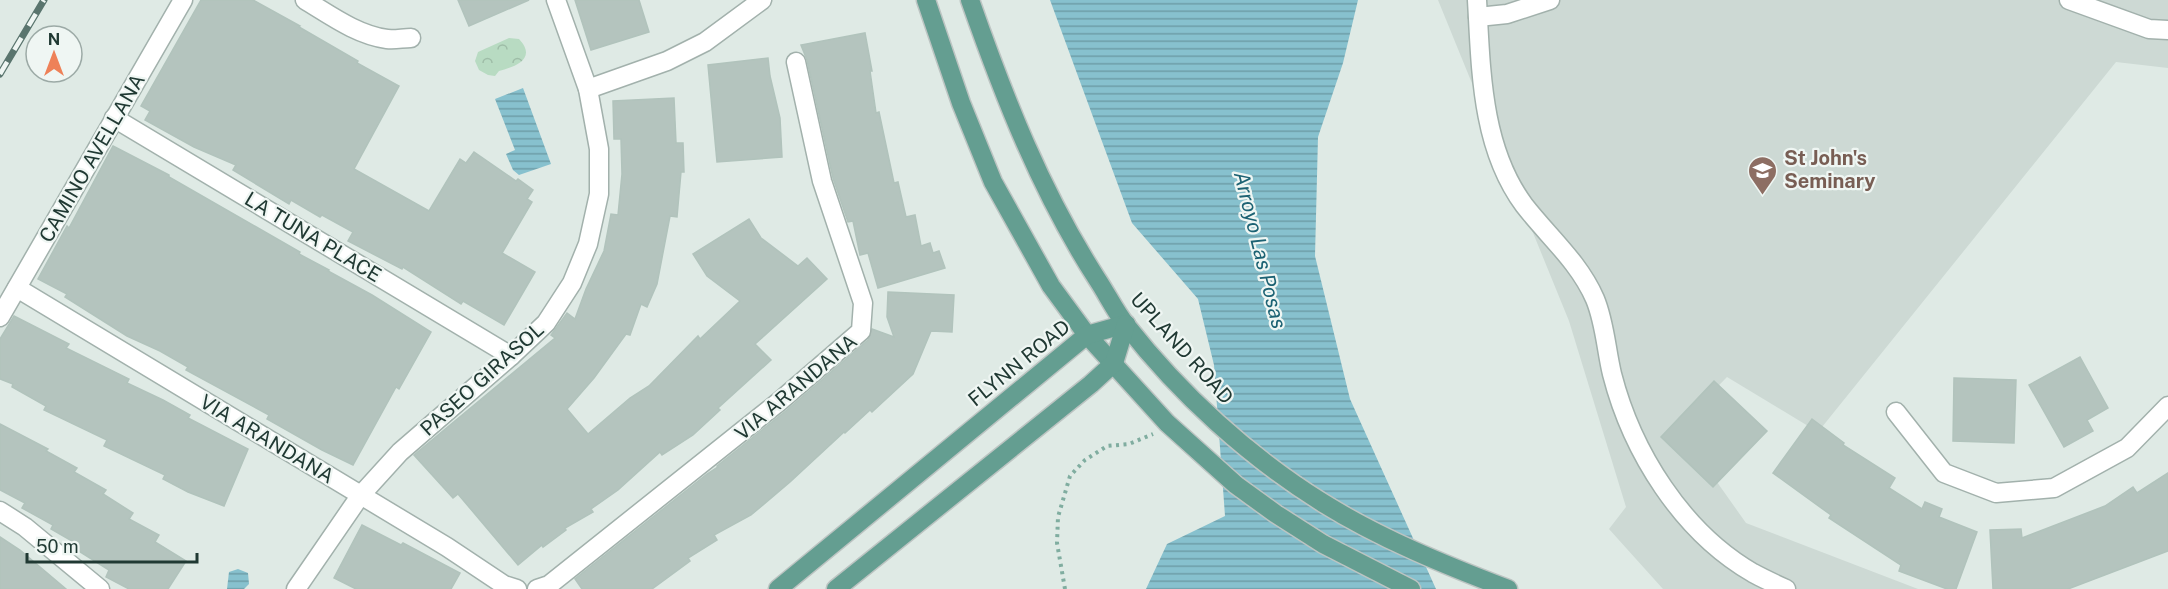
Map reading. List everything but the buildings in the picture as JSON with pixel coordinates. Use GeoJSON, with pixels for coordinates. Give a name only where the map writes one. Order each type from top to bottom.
{"type":"FeatureCollection","features":[{"type":"Feature","properties":{"kind":"main road"},"geometry":{"type":"LineString","coordinates":[[926,0],[961,103],[993,183],[1051,286],[1087,335],[1167,423],[1236,485],[1323,544],[1411,589]]}},
{"type":"Feature","properties":{"kind":"main road","name":"UPLAND ROAD"},"geometry":{"type":"LineString","coordinates":[[970,0],[1022,139],[1046,192],[1078,249],[1126,324],[1198,404],[1273,468],[1323,503],[1405,547],[1508,589]]}},
{"type":"Feature","properties":{"kind":"main road"},"geometry":{"type":"LineString","coordinates":[[836,589],[1114,363],[1126,324]]}},
{"type":"Feature","properties":{"kind":"main road","name":"FLYNN ROAD"},"geometry":{"type":"LineString","coordinates":[[778,589],[1087,335],[1126,324]]}},
{"type":"Feature","properties":{"kind":"street","name":"CAMINO AVELLANA"},"geometry":{"type":"LineString","coordinates":[[0,317],[183,0]]}},
{"type":"Feature","properties":{"kind":"street"},"geometry":{"type":"LineString","coordinates":[[305,0],[345,24],[374,36],[388,39],[411,38]]}},
{"type":"Feature","properties":{"kind":"street","name":"PASEO GIRASOL"},"geometry":{"type":"LineString","coordinates":[[296,589],[360,496],[400,452],[546,323],[572,283],[588,244],[599,194],[599,149],[588,89],[556,0]]}},
{"type":"Feature","properties":{"kind":"street"},"geometry":{"type":"LineString","coordinates":[[588,89],[667,61],[705,42],[762,0]]}},
{"type":"Feature","properties":{"kind":"street"},"geometry":{"type":"LineString","coordinates":[[1550,0],[1507,14],[1478,8],[1484,88],[1491,132],[1504,172],[1524,204],[1579,269],[1595,300],[1606,338],[1612,372],[1626,418],[1652,469],[1688,518],[1717,546],[1752,572],[1786,589]]}},
{"type":"Feature","properties":{"kind":"street"},"geometry":{"type":"LineString","coordinates":[[2069,0],[2149,29],[2168,30]]}},
{"type":"Feature","properties":{"kind":"street","name":"VIA ARANDANA"},"geometry":{"type":"LineString","coordinates":[[537,589],[549,585],[693,472],[861,331],[864,316],[863,303],[822,181],[796,62]]}},
{"type":"Feature","properties":{"kind":"street","name":"LA TUNA PLACE"},"geometry":{"type":"LineString","coordinates":[[114,118],[511,356]]}},
{"type":"Feature","properties":{"kind":"street","name":"VIA ARANDANA"},"geometry":{"type":"LineString","coordinates":[[17,288],[447,547],[504,585],[517,589]]}},
{"type":"Feature","properties":{"kind":"street"},"geometry":{"type":"LineString","coordinates":[[1896,412],[1944,473],[1996,493],[2054,488],[2127,448],[2168,406]]}},
{"type":"Feature","properties":{"kind":"street"},"geometry":{"type":"LineString","coordinates":[[0,511],[25,527],[100,589]]}},
{"type":"Feature","properties":{"kind":"path"},"geometry":{"type":"LineString","coordinates":[[1065,589],[1057,543],[1063,495],[1071,476],[1085,460],[1107,446],[1143,440],[1167,423]]}},
{"type":"Feature","properties":{"kind":"shaded area","name":"St John's Seminary"},"geometry":{"type":"Polygon","coordinates":[[[1438,0],[2168,0],[2168,68],[2116,62],[1818,432],[1727,377],[1678,427],[1746,523],[1918,589],[1663,589],[1609,529],[1626,507],[1569,321],[1438,0]]]}},
{"type":"Feature","properties":{"kind":"green space"},"geometry":{"type":"Polygon","coordinates":[[[509,38],[519,39],[524,46],[526,52],[522,61],[499,71],[495,76],[479,70],[475,61],[478,52],[509,38]]]}},
{"type":"Feature","properties":{"kind":"water","name":"Arroyo Las Posas"},"geometry":{"type":"Polygon","coordinates":[[[1050,0],[1358,0],[1343,63],[1318,137],[1315,256],[1350,399],[1436,589],[1146,589],[1167,544],[1225,516],[1214,365],[1198,299],[1132,223],[1050,0]]]}},
{"type":"Feature","properties":{"kind":"water"},"geometry":{"type":"Polygon","coordinates":[[[523,88],[551,164],[519,175],[513,170],[506,154],[515,150],[495,99],[523,88]]]}},
{"type":"Feature","properties":{"kind":"water"},"geometry":{"type":"Polygon","coordinates":[[[238,569],[248,573],[249,584],[244,589],[227,589],[229,572],[238,569]]]}},
{"type":"Feature","properties":{"kind":"railway"},"geometry":{"type":"LineString","coordinates":[[0,74],[44,0]]}},
{"type":"Feature","properties":{"kind":"place","name":"St John's Seminary"},"geometry":{"type":"Point","coordinates":[1763,196]}}]}
